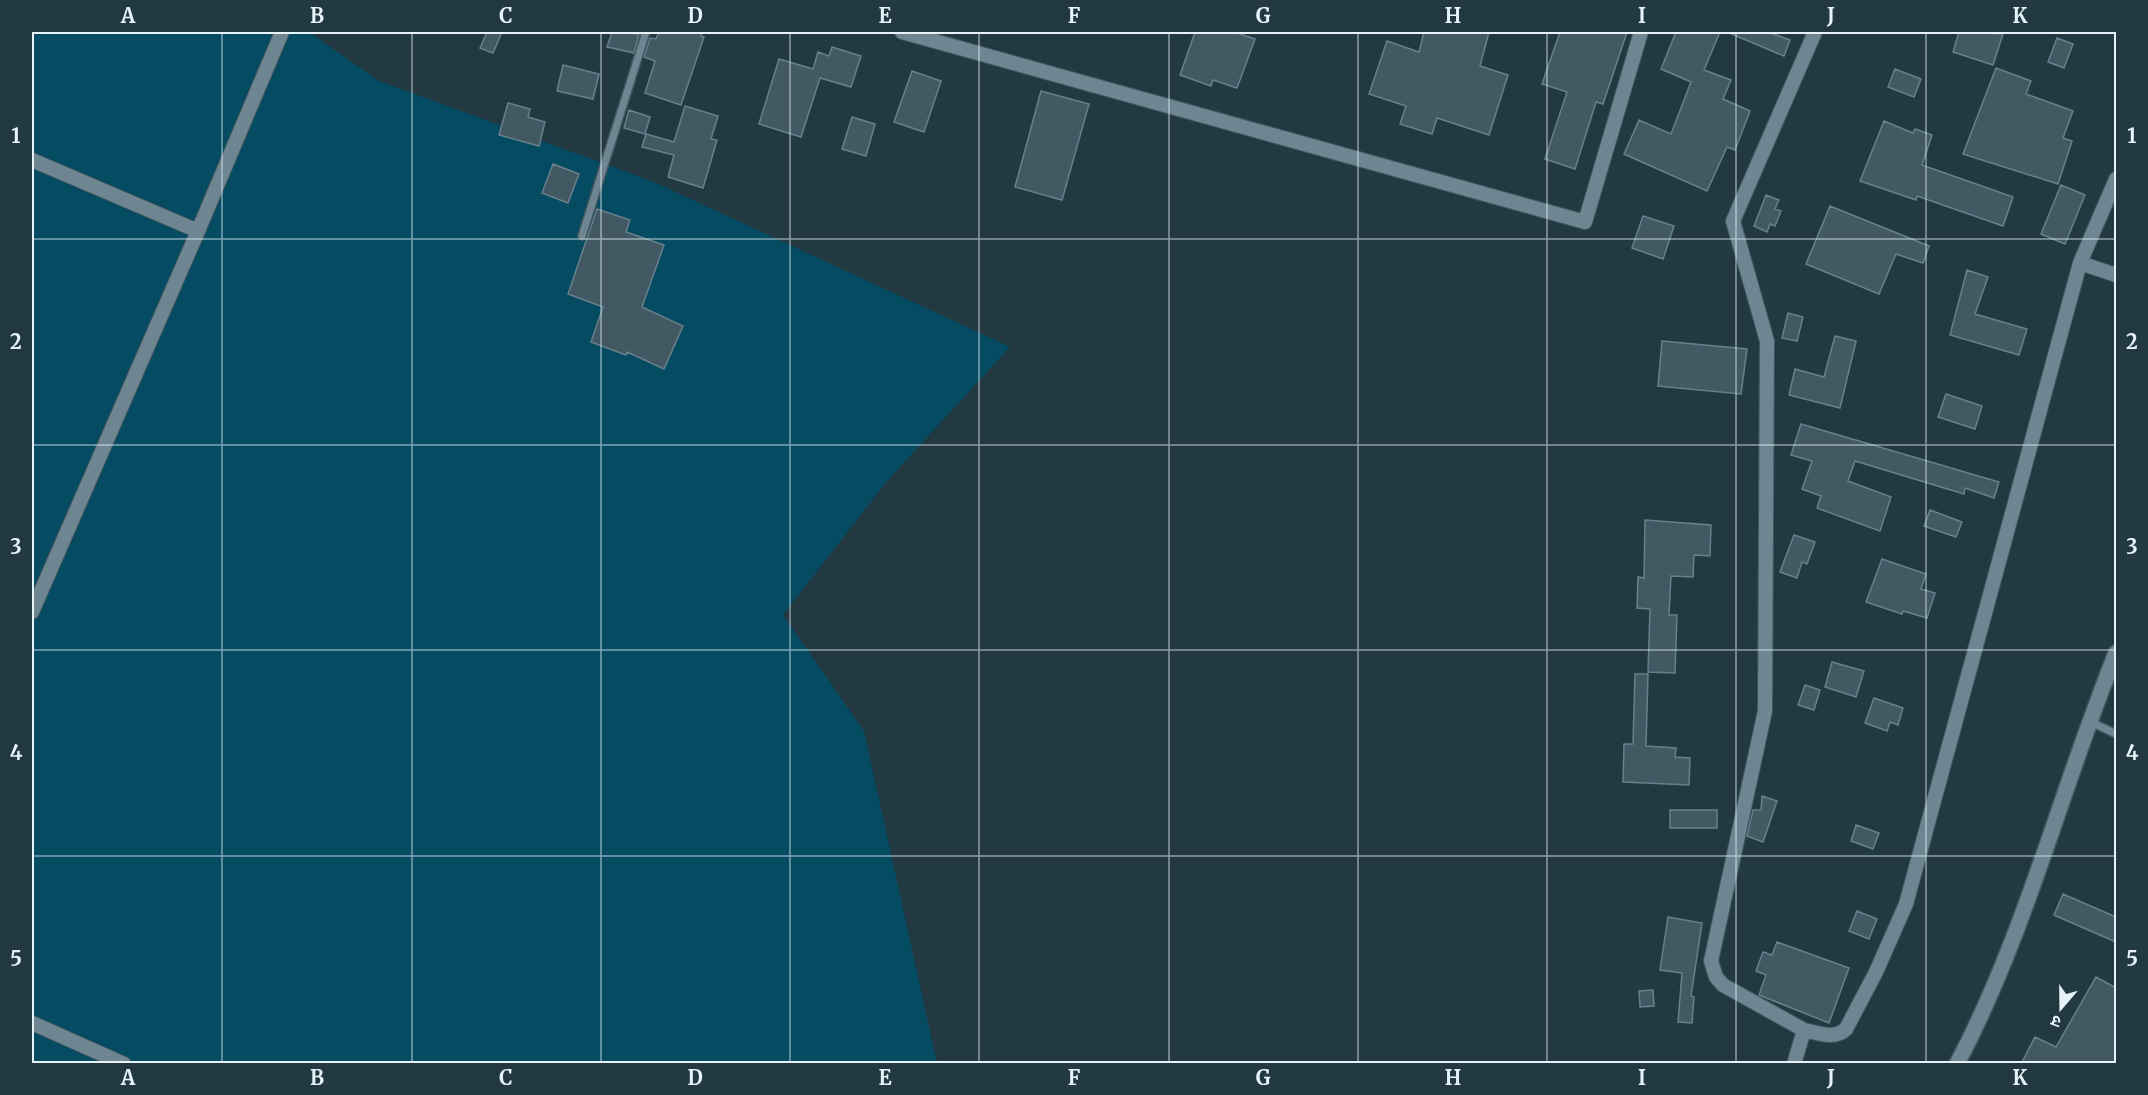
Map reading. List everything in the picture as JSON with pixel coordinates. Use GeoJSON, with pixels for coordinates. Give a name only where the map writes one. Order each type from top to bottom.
{"type":"FeatureCollection","features":[{"type":"Feature","properties":{"kind":"street"},"geometry":{"type":"LineString","coordinates":[[32,612],[282,32]]}},
{"type":"Feature","properties":{"kind":"street"},"geometry":{"type":"LineString","coordinates":[[902,32],[1586,222],[1641,32]]}},
{"type":"Feature","properties":{"kind":"street"},"geometry":{"type":"LineString","coordinates":[[1815,32],[1733,221],[1767,340],[1765,711],[1712,961],[1716,977],[1723,985],[1804,1030],[1830,1036],[1840,1034],[1846,1029],[1872,980],[1906,904],[2080,263],[2116,178]]}},
{"type":"Feature","properties":{"kind":"street"},"geometry":{"type":"LineString","coordinates":[[32,160],[198,231]]}},
{"type":"Feature","properties":{"kind":"street"},"geometry":{"type":"LineString","coordinates":[[2080,263],[2116,275]]}},
{"type":"Feature","properties":{"kind":"street"},"geometry":{"type":"LineString","coordinates":[[1957,1064],[1984,1012],[2009,954],[2089,721],[2116,653]]}},
{"type":"Feature","properties":{"kind":"street"},"geometry":{"type":"LineString","coordinates":[[32,1023],[124,1064]]}},
{"type":"Feature","properties":{"kind":"street"},"geometry":{"type":"LineString","coordinates":[[1794,1064],[1804,1030]]}},
{"type":"Feature","properties":{"kind":"lane"},"geometry":{"type":"LineString","coordinates":[[582,236],[646,32]]}},
{"type":"Feature","properties":{"kind":"lane"},"geometry":{"type":"LineString","coordinates":[[2089,721],[2116,734]]}},
{"type":"Feature","properties":{"kind":"shaded area"},"geometry":{"type":"Polygon","coordinates":[[[32,32],[309,32],[379,81],[654,182],[1010,347],[888,480],[783,615],[864,731],[937,1063],[32,1063],[32,32]]]}},
{"type":"Feature","properties":{"kind":"building"},"geometry":{"type":"Polygon","coordinates":[[[487,32],[502,32],[493,53],[480,48],[487,32]]]}},
{"type":"Feature","properties":{"kind":"building"},"geometry":{"type":"Polygon","coordinates":[[[612,32],[639,34],[634,53],[607,47],[612,32]]]}},
{"type":"Feature","properties":{"kind":"building"},"geometry":{"type":"Polygon","coordinates":[[[659,32],[703,32],[701,36],[704,37],[681,105],[645,93],[655,61],[644,57],[650,38],[656,39],[659,32]]]}},
{"type":"Feature","properties":{"kind":"building"},"geometry":{"type":"Polygon","coordinates":[[[1195,32],[1234,32],[1255,39],[1237,88],[1213,80],[1211,86],[1180,75],[1195,32]]]}},
{"type":"Feature","properties":{"kind":"building"},"geometry":{"type":"Polygon","coordinates":[[[1424,32],[1489,32],[1480,66],[1508,75],[1489,135],[1437,118],[1432,134],[1400,124],[1406,106],[1369,94],[1387,41],[1419,52],[1424,32]]]}},
{"type":"Feature","properties":{"kind":"building"},"geometry":{"type":"Polygon","coordinates":[[[1560,32],[1627,32],[1603,104],[1596,102],[1575,169],[1545,159],[1567,92],[1542,84],[1560,32]]]}},
{"type":"Feature","properties":{"kind":"building"},"geometry":{"type":"Polygon","coordinates":[[[1676,32],[1720,32],[1704,70],[1731,80],[1723,99],[1750,111],[1735,150],[1727,147],[1707,191],[1624,154],[1639,120],[1671,134],[1691,82],[1661,69],[1676,32]]]}},
{"type":"Feature","properties":{"kind":"building"},"geometry":{"type":"Polygon","coordinates":[[[1727,32],[1768,32],[1790,40],[1784,56],[1727,32]]]}},
{"type":"Feature","properties":{"kind":"building"},"geometry":{"type":"Polygon","coordinates":[[[1959,32],[2003,34],[1993,65],[1953,52],[1959,32]]]}},
{"type":"Feature","properties":{"kind":"building"},"geometry":{"type":"Polygon","coordinates":[[[2057,38],[2073,44],[2064,68],[2048,62],[2057,38]]]}},
{"type":"Feature","properties":{"kind":"building"},"geometry":{"type":"Polygon","coordinates":[[[832,47],[861,56],[851,87],[820,78],[801,137],[759,124],[779,59],[813,69],[818,52],[829,56],[832,47]]]}},
{"type":"Feature","properties":{"kind":"building"},"geometry":{"type":"Polygon","coordinates":[[[563,65],[599,74],[593,99],[557,91],[563,65]]]}},
{"type":"Feature","properties":{"kind":"building"},"geometry":{"type":"Polygon","coordinates":[[[1996,68],[2031,81],[2026,94],[2073,111],[2063,138],[2072,141],[2058,184],[1963,154],[1996,68]]]}},
{"type":"Feature","properties":{"kind":"building"},"geometry":{"type":"Polygon","coordinates":[[[1895,69],[1921,79],[1914,97],[1888,87],[1895,69]]]}},
{"type":"Feature","properties":{"kind":"building"},"geometry":{"type":"Polygon","coordinates":[[[912,71],[941,81],[924,132],[894,122],[912,71]]]}},
{"type":"Feature","properties":{"kind":"building"},"geometry":{"type":"Polygon","coordinates":[[[1041,91],[1089,104],[1062,200],[1015,187],[1041,91]]]}},
{"type":"Feature","properties":{"kind":"building"},"geometry":{"type":"Polygon","coordinates":[[[508,103],[530,109],[528,117],[545,122],[539,146],[499,135],[508,103]]]}},
{"type":"Feature","properties":{"kind":"building"},"geometry":{"type":"Polygon","coordinates":[[[685,106],[718,116],[711,139],[717,140],[703,188],[668,177],[674,155],[642,147],[646,134],[674,142],[685,106]]]}},
{"type":"Feature","properties":{"kind":"building"},"geometry":{"type":"Polygon","coordinates":[[[629,110],[650,117],[645,134],[624,128],[629,110]]]}},
{"type":"Feature","properties":{"kind":"building"},"geometry":{"type":"Polygon","coordinates":[[[852,117],[875,124],[866,156],[842,149],[852,117]]]}},
{"type":"Feature","properties":{"kind":"building"},"geometry":{"type":"Polygon","coordinates":[[[1884,121],[1913,133],[1915,129],[1932,135],[1922,165],[2013,197],[2003,226],[1917,196],[1916,200],[1860,181],[1884,121]]]}},
{"type":"Feature","properties":{"kind":"building"},"geometry":{"type":"Polygon","coordinates":[[[553,164],[579,174],[568,203],[542,193],[553,164]]]}},
{"type":"Feature","properties":{"kind":"building"},"geometry":{"type":"Polygon","coordinates":[[[2061,185],[2085,195],[2065,244],[2041,234],[2061,185]]]}},
{"type":"Feature","properties":{"kind":"building"},"geometry":{"type":"Polygon","coordinates":[[[1766,195],[1779,200],[1775,209],[1781,211],[1775,226],[1770,224],[1767,232],[1754,226],[1766,195]]]}},
{"type":"Feature","properties":{"kind":"building"},"geometry":{"type":"Polygon","coordinates":[[[1830,206],[1929,246],[1923,263],[1896,254],[1879,294],[1806,264],[1830,206]]]}},
{"type":"Feature","properties":{"kind":"building"},"geometry":{"type":"Polygon","coordinates":[[[597,209],[630,220],[626,232],[664,245],[642,307],[683,326],[664,369],[627,352],[626,355],[591,342],[603,307],[568,294],[597,209]]]}},
{"type":"Feature","properties":{"kind":"building"},"geometry":{"type":"Polygon","coordinates":[[[1643,216],[1674,226],[1663,259],[1632,248],[1643,216]]]}},
{"type":"Feature","properties":{"kind":"building"},"geometry":{"type":"Polygon","coordinates":[[[1967,270],[1988,277],[1975,314],[2027,329],[2019,355],[1950,335],[1967,270]]]}},
{"type":"Feature","properties":{"kind":"building"},"geometry":{"type":"Polygon","coordinates":[[[1788,313],[1803,317],[1797,341],[1782,338],[1788,313]]]}},
{"type":"Feature","properties":{"kind":"building"},"geometry":{"type":"Polygon","coordinates":[[[1835,336],[1856,341],[1840,408],[1789,395],[1795,369],[1824,377],[1835,336]]]}},
{"type":"Feature","properties":{"kind":"building"},"geometry":{"type":"Polygon","coordinates":[[[1662,341],[1747,349],[1741,394],[1658,386],[1662,341]]]}},
{"type":"Feature","properties":{"kind":"building"},"geometry":{"type":"Polygon","coordinates":[[[1946,394],[1982,406],[1975,429],[1938,417],[1946,394]]]}},
{"type":"Feature","properties":{"kind":"building"},"geometry":{"type":"Polygon","coordinates":[[[1801,424],[1999,482],[1994,498],[1965,488],[1964,494],[1855,461],[1848,481],[1891,497],[1880,531],[1817,508],[1821,496],[1802,489],[1812,461],[1791,455],[1801,424]]]}},
{"type":"Feature","properties":{"kind":"building"},"geometry":{"type":"Polygon","coordinates":[[[1930,510],[1962,522],[1956,537],[1924,526],[1930,510]]]}},
{"type":"Feature","properties":{"kind":"building"},"geometry":{"type":"Polygon","coordinates":[[[1645,520],[1711,525],[1710,556],[1694,555],[1693,577],[1671,576],[1669,615],[1677,615],[1675,673],[1648,672],[1650,609],[1637,608],[1638,577],[1644,578],[1645,520]]]}},
{"type":"Feature","properties":{"kind":"building"},"geometry":{"type":"Polygon","coordinates":[[[1794,535],[1815,542],[1807,564],[1802,562],[1797,578],[1780,572],[1794,535]]]}},
{"type":"Feature","properties":{"kind":"building"},"geometry":{"type":"Polygon","coordinates":[[[1882,559],[1926,574],[1921,589],[1935,593],[1927,618],[1903,611],[1902,614],[1866,602],[1882,559]]]}},
{"type":"Feature","properties":{"kind":"building"},"geometry":{"type":"Polygon","coordinates":[[[1832,662],[1864,671],[1856,697],[1825,687],[1832,662]]]}},
{"type":"Feature","properties":{"kind":"building"},"geometry":{"type":"Polygon","coordinates":[[[1635,674],[1648,674],[1646,746],[1676,748],[1675,757],[1690,758],[1689,785],[1623,782],[1624,744],[1633,744],[1635,674]]]}},
{"type":"Feature","properties":{"kind":"building"},"geometry":{"type":"Polygon","coordinates":[[[1805,685],[1820,690],[1814,710],[1798,705],[1805,685]]]}},
{"type":"Feature","properties":{"kind":"building"},"geometry":{"type":"Polygon","coordinates":[[[1874,698],[1903,708],[1898,725],[1890,722],[1887,731],[1865,723],[1874,698]]]}},
{"type":"Feature","properties":{"kind":"building"},"geometry":{"type":"Polygon","coordinates":[[[1762,796],[1777,801],[1763,842],[1747,836],[1753,810],[1761,810],[1762,796]]]}},
{"type":"Feature","properties":{"kind":"building"},"geometry":{"type":"Polygon","coordinates":[[[1670,810],[1717,810],[1717,828],[1670,828],[1670,810]]]}},
{"type":"Feature","properties":{"kind":"building"},"geometry":{"type":"Polygon","coordinates":[[[1856,825],[1879,833],[1873,849],[1851,841],[1856,825]]]}},
{"type":"Feature","properties":{"kind":"building"},"geometry":{"type":"Polygon","coordinates":[[[2063,894],[2116,917],[2116,942],[2054,915],[2063,894]]]}},
{"type":"Feature","properties":{"kind":"building"},"geometry":{"type":"Polygon","coordinates":[[[1857,911],[1877,919],[1869,939],[1849,931],[1857,911]]]}},
{"type":"Feature","properties":{"kind":"building"},"geometry":{"type":"Polygon","coordinates":[[[1668,917],[1702,923],[1691,996],[1694,997],[1692,1023],[1678,1022],[1682,973],[1660,970],[1668,917]]]}},
{"type":"Feature","properties":{"kind":"building"},"geometry":{"type":"Polygon","coordinates":[[[1777,942],[1849,968],[1829,1023],[1759,995],[1766,975],[1756,971],[1763,952],[1772,955],[1777,942]]]}},
{"type":"Feature","properties":{"kind":"building"},"geometry":{"type":"Polygon","coordinates":[[[2096,977],[2116,988],[2116,1064],[2021,1064],[2035,1037],[2056,1047],[2096,977]]]}},
{"type":"Feature","properties":{"kind":"building"},"geometry":{"type":"Polygon","coordinates":[[[1653,990],[1654,1006],[1640,1007],[1639,991],[1653,990]]]}}]}
